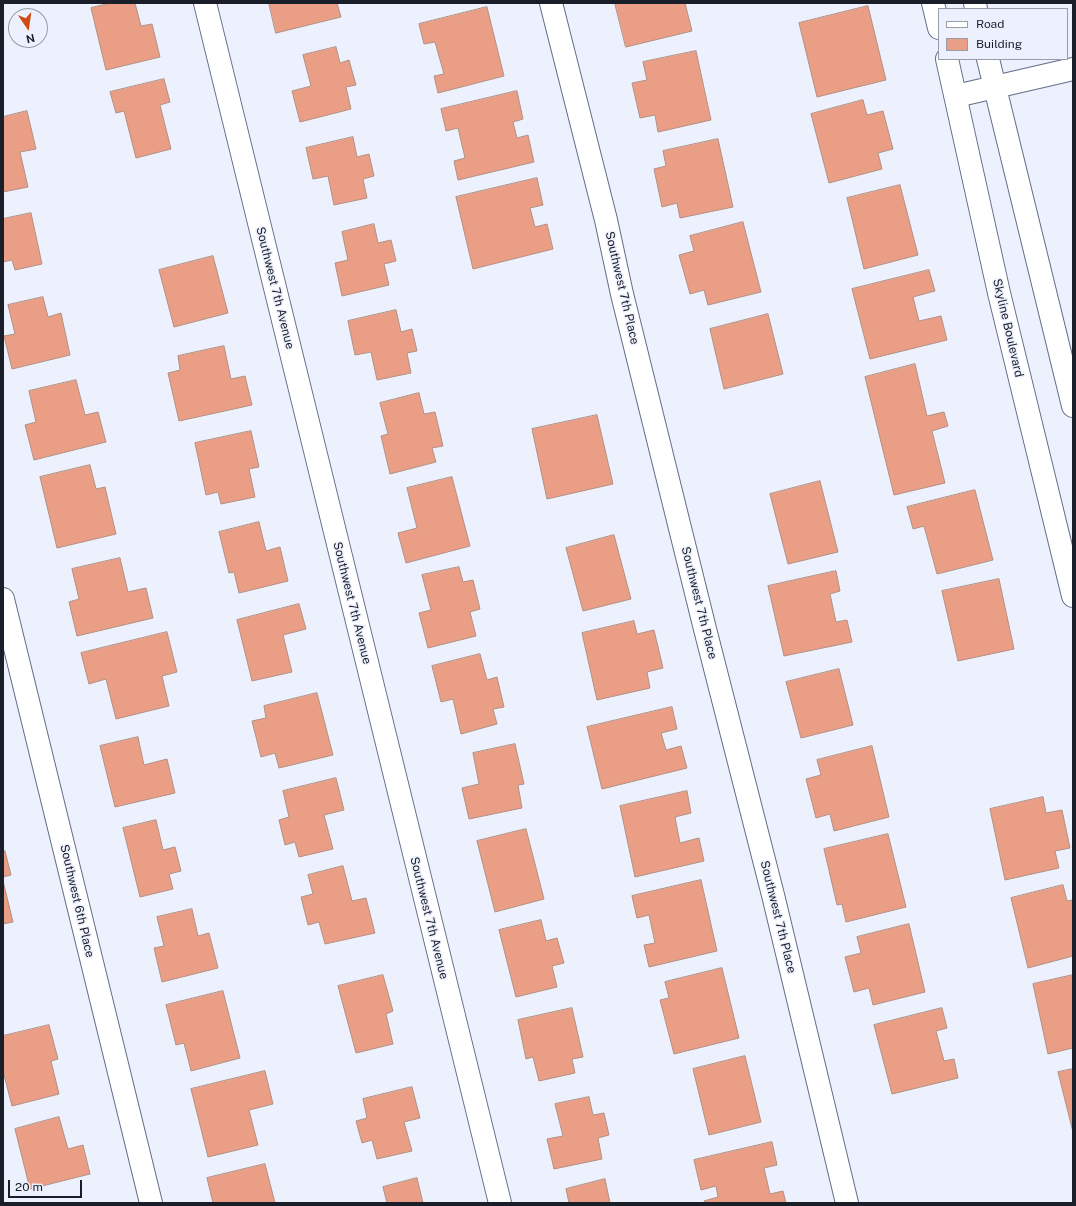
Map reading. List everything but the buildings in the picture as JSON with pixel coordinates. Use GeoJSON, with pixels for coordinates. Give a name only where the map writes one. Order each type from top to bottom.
{"type":"FeatureCollection","features":[{"type":"Feature","properties":{"kind":"street","name":"Southwest 7th Avenue"},"geometry":{"type":"LineString","coordinates":[[205,3],[500,1203]]}},
{"type":"Feature","properties":{"kind":"street","name":"Southwest 7th Place"},"geometry":{"type":"LineString","coordinates":[[551,3],[606,220],[622,294],[703,622],[773,896],[847,1203]]}},
{"type":"Feature","properties":{"kind":"street"},"geometry":{"type":"LineString","coordinates":[[933,3],[938,24]]}},
{"type":"Feature","properties":{"kind":"street","name":"Skyline Boulevard"},"geometry":{"type":"LineString","coordinates":[[947,60],[999,293],[1073,596]]}},
{"type":"Feature","properties":{"kind":"street"},"geometry":{"type":"LineString","coordinates":[[988,60],[1073,406]]}},
{"type":"Feature","properties":{"kind":"street"},"geometry":{"type":"LineString","coordinates":[[956,96],[1073,69]]}},
{"type":"Feature","properties":{"kind":"street","name":"Southwest 6th Place"},"geometry":{"type":"LineString","coordinates":[[3,599],[151,1203]]}}]}
